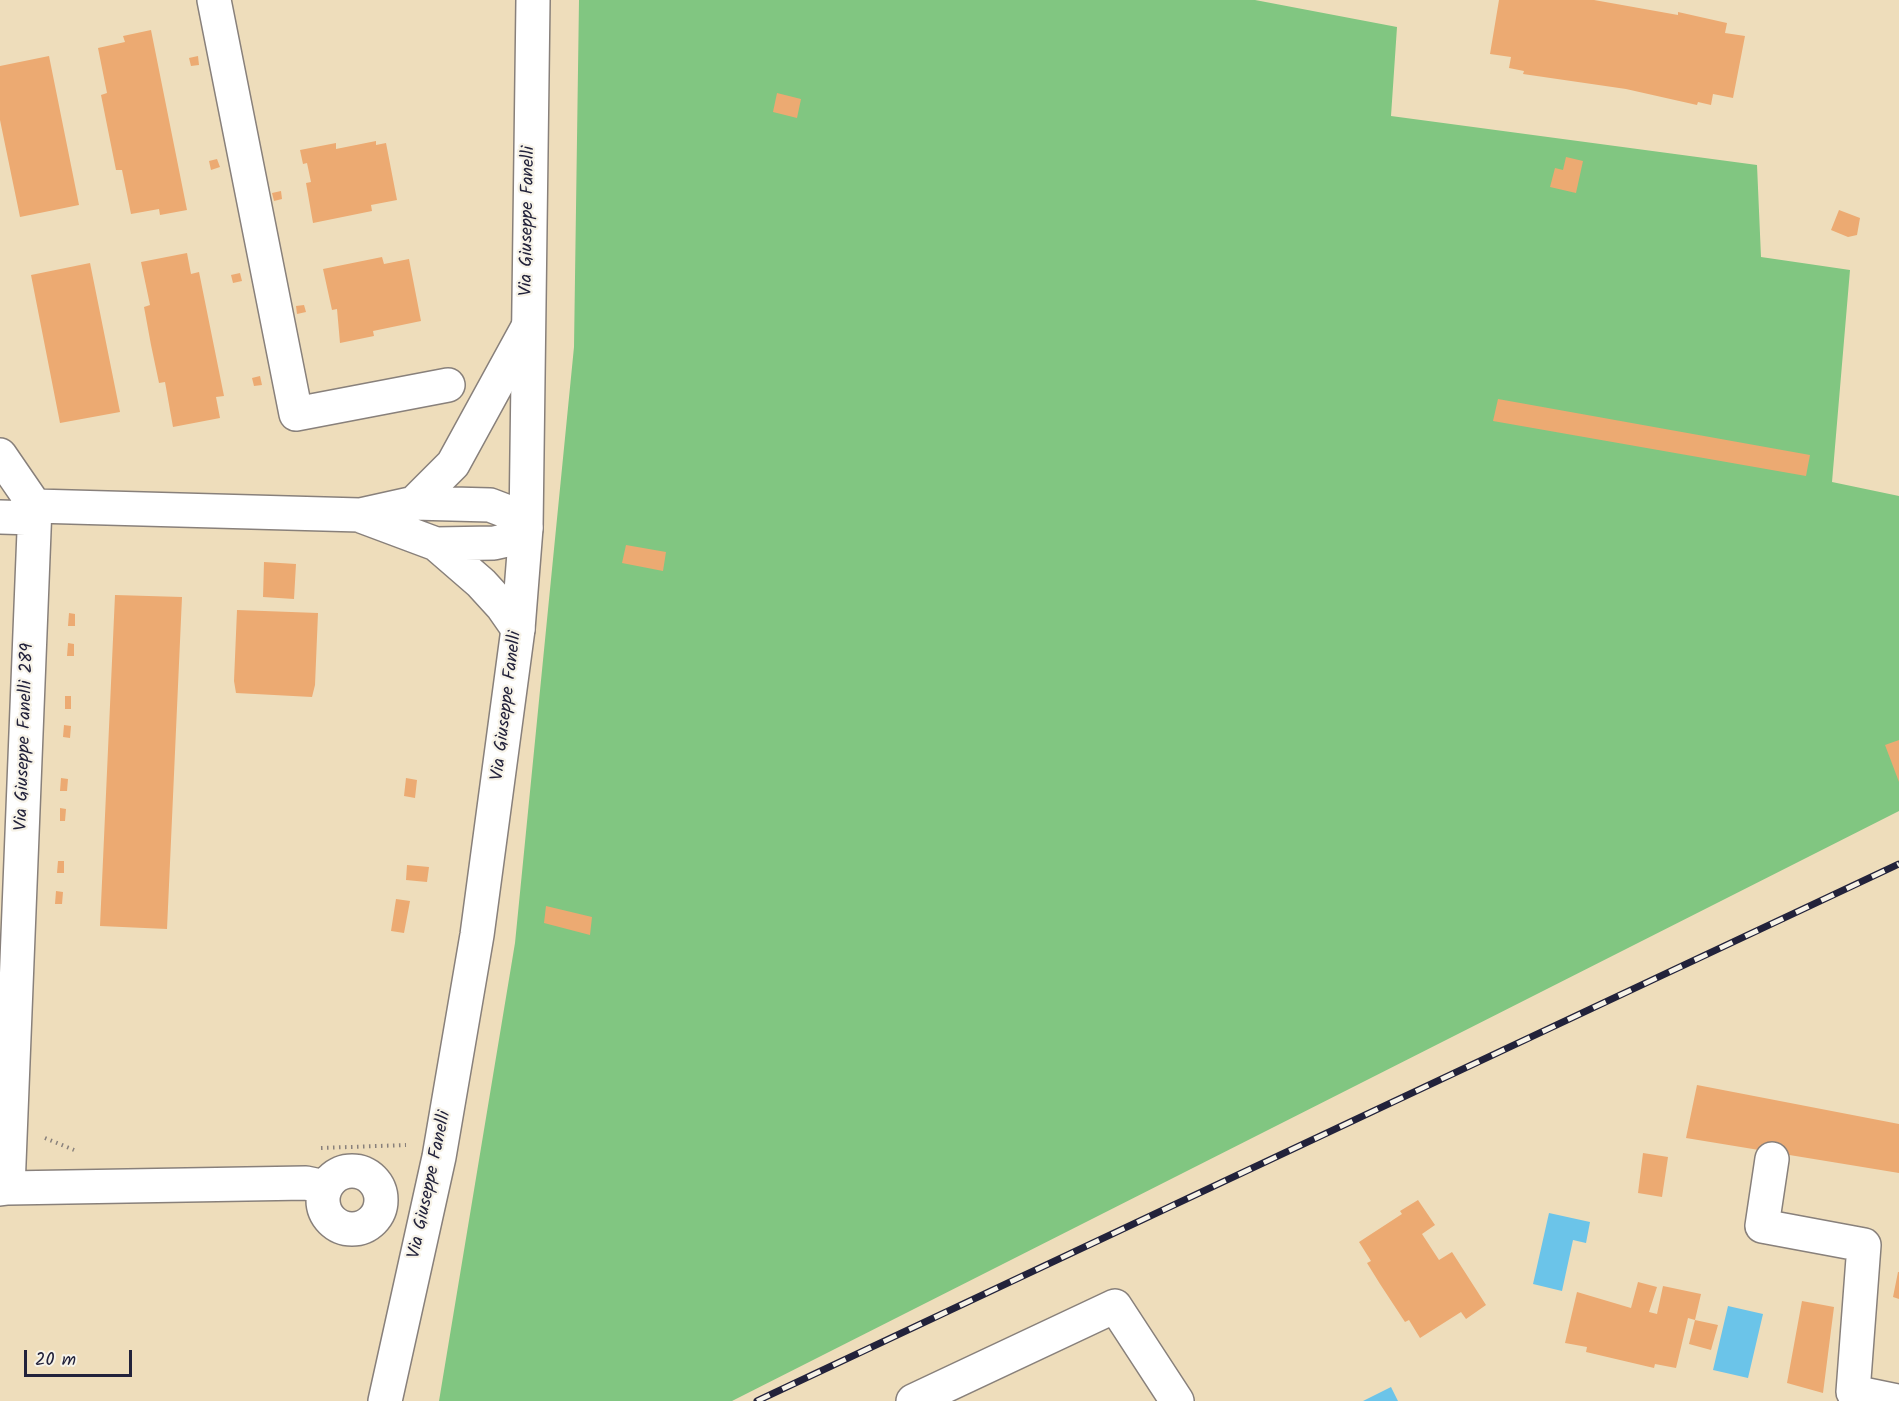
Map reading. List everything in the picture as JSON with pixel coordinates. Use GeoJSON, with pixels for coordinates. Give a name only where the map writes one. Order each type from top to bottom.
{"type":"FeatureCollection","features":[{"type":"Feature","properties":{"kind":"street"},"geometry":{"type":"LineString","coordinates":[[214,0],[296,414],[448,385]]}},
{"type":"Feature","properties":{"kind":"street","name":"Via Giuseppe Fanelli"},"geometry":{"type":"LineString","coordinates":[[385,1401],[439,1158],[467,993],[518,629],[526,528],[532,0]]}},
{"type":"Feature","properties":{"kind":"street"},"geometry":{"type":"LineString","coordinates":[[414,503],[453,464],[528,327]]}},
{"type":"Feature","properties":{"kind":"street"},"geometry":{"type":"LineString","coordinates":[[0,455],[34,512]]}},
{"type":"Feature","properties":{"kind":"street"},"geometry":{"type":"LineString","coordinates":[[0,517],[34,512],[360,515],[388,511],[414,503],[490,505],[511,513],[526,528],[512,539],[494,543],[436,544]]}},
{"type":"Feature","properties":{"kind":"street","name":"Via Giuseppe Fanelli 289"},"geometry":{"type":"LineString","coordinates":[[4,1188],[10,935],[34,512]]}},
{"type":"Feature","properties":{"kind":"street"},"geometry":{"type":"LineString","coordinates":[[360,515],[436,544],[481,583],[502,606],[518,629]]}},
{"type":"Feature","properties":{"kind":"street"},"geometry":{"type":"LineString","coordinates":[[1772,1159],[1762,1226],[1863,1245],[1853,1392],[1897,1401]]}},
{"type":"Feature","properties":{"kind":"street"},"geometry":{"type":"LineString","coordinates":[[4,1188],[306,1183],[325,1187]]}},
{"type":"Feature","properties":{"kind":"street"},"geometry":{"type":"LineString","coordinates":[[913,1401],[1115,1306],[1177,1401]]}},
{"type":"Feature","properties":{"kind":"green space"},"geometry":{"type":"Polygon","coordinates":[[[579,0],[1255,0],[1397,27],[1391,116],[1757,165],[1761,257],[1850,270],[1832,482],[1899,496],[1899,811],[732,1401],[439,1401],[515,943],[574,347],[579,0]]]}},
{"type":"Feature","properties":{"kind":"water"},"geometry":{"type":"Polygon","coordinates":[[[1549,1213],[1590,1222],[1586,1243],[1573,1240],[1562,1291],[1533,1284],[1549,1213]]]}},
{"type":"Feature","properties":{"kind":"water"},"geometry":{"type":"Polygon","coordinates":[[[1728,1306],[1763,1314],[1748,1378],[1713,1370],[1728,1306]]]}},
{"type":"Feature","properties":{"kind":"water"},"geometry":{"type":"Polygon","coordinates":[[[1391,1387],[1398,1401],[1363,1401],[1391,1387]]]}},
{"type":"Feature","properties":{"kind":"building"},"geometry":{"type":"Polygon","coordinates":[[[1499,0],[1594,0],[1678,15],[1678,12],[1727,23],[1725,33],[1745,36],[1733,98],[1713,94],[1711,105],[1698,102],[1697,105],[1626,89],[1523,74],[1524,71],[1509,68],[1511,57],[1490,54],[1499,0]]]}},
{"type":"Feature","properties":{"kind":"building"},"geometry":{"type":"Polygon","coordinates":[[[151,30],[187,210],[160,215],[159,209],[131,214],[122,170],[116,170],[101,95],[107,93],[98,48],[125,42],[123,36],[151,30]]]}},
{"type":"Feature","properties":{"kind":"building"},"geometry":{"type":"Polygon","coordinates":[[[49,56],[79,205],[20,217],[0,120],[0,66],[49,56]]]}},
{"type":"Feature","properties":{"kind":"building"},"geometry":{"type":"Polygon","coordinates":[[[198,56],[199,65],[191,66],[189,58],[198,56]]]}},
{"type":"Feature","properties":{"kind":"building"},"geometry":{"type":"Polygon","coordinates":[[[777,93],[801,99],[797,118],[773,112],[777,93]]]}},
{"type":"Feature","properties":{"kind":"building"},"geometry":{"type":"Polygon","coordinates":[[[376,141],[376,145],[386,143],[397,200],[371,205],[372,211],[313,223],[306,183],[311,182],[307,163],[303,164],[300,150],[336,143],[336,149],[376,141]]]}},
{"type":"Feature","properties":{"kind":"building"},"geometry":{"type":"Polygon","coordinates":[[[1566,157],[1583,161],[1576,193],[1550,187],[1555,168],[1563,170],[1566,157]]]}},
{"type":"Feature","properties":{"kind":"building"},"geometry":{"type":"Polygon","coordinates":[[[217,159],[220,167],[211,170],[209,161],[217,159]]]}},
{"type":"Feature","properties":{"kind":"building"},"geometry":{"type":"Polygon","coordinates":[[[281,191],[282,199],[274,201],[272,193],[281,191]]]}},
{"type":"Feature","properties":{"kind":"building"},"geometry":{"type":"Polygon","coordinates":[[[1839,210],[1860,218],[1857,235],[1848,237],[1831,230],[1839,210]]]}},
{"type":"Feature","properties":{"kind":"building"},"geometry":{"type":"Polygon","coordinates":[[[187,253],[191,274],[199,272],[224,396],[216,397],[220,418],[173,427],[165,382],[159,383],[151,345],[144,307],[150,305],[141,262],[187,253]]]}},
{"type":"Feature","properties":{"kind":"building"},"geometry":{"type":"Polygon","coordinates":[[[382,257],[384,264],[409,259],[421,321],[373,331],[374,336],[340,343],[337,309],[332,310],[323,269],[382,257]]]}},
{"type":"Feature","properties":{"kind":"building"},"geometry":{"type":"Polygon","coordinates":[[[90,263],[120,412],[60,423],[31,275],[90,263]]]}},
{"type":"Feature","properties":{"kind":"building"},"geometry":{"type":"Polygon","coordinates":[[[240,273],[242,281],[233,283],[231,275],[240,273]]]}},
{"type":"Feature","properties":{"kind":"building"},"geometry":{"type":"Polygon","coordinates":[[[304,305],[306,312],[297,314],[296,306],[304,305]]]}},
{"type":"Feature","properties":{"kind":"building"},"geometry":{"type":"Polygon","coordinates":[[[260,376],[262,385],[254,386],[252,378],[260,376]]]}},
{"type":"Feature","properties":{"kind":"building"},"geometry":{"type":"Polygon","coordinates":[[[1498,399],[1810,455],[1806,476],[1493,421],[1498,399]]]}},
{"type":"Feature","properties":{"kind":"building"},"geometry":{"type":"Polygon","coordinates":[[[626,545],[666,552],[663,571],[622,563],[626,545]]]}},
{"type":"Feature","properties":{"kind":"building"},"geometry":{"type":"Polygon","coordinates":[[[264,562],[296,564],[294,599],[263,597],[264,562]]]}},
{"type":"Feature","properties":{"kind":"building"},"geometry":{"type":"Polygon","coordinates":[[[115,595],[182,597],[167,929],[100,926],[115,595]]]}},
{"type":"Feature","properties":{"kind":"building"},"geometry":{"type":"Polygon","coordinates":[[[237,610],[318,613],[315,685],[312,697],[236,693],[234,681],[237,610]]]}},
{"type":"Feature","properties":{"kind":"building"},"geometry":{"type":"Polygon","coordinates":[[[69,613],[75,614],[75,626],[68,626],[69,613]]]}},
{"type":"Feature","properties":{"kind":"building"},"geometry":{"type":"Polygon","coordinates":[[[68,643],[74,644],[74,656],[67,656],[68,643]]]}},
{"type":"Feature","properties":{"kind":"building"},"geometry":{"type":"Polygon","coordinates":[[[65,696],[71,696],[71,709],[65,709],[65,696]]]}},
{"type":"Feature","properties":{"kind":"building"},"geometry":{"type":"Polygon","coordinates":[[[64,725],[71,726],[70,738],[63,737],[64,725]]]}},
{"type":"Feature","properties":{"kind":"building"},"geometry":{"type":"Polygon","coordinates":[[[1899,740],[1899,782],[1885,745],[1899,740]]]}},
{"type":"Feature","properties":{"kind":"building"},"geometry":{"type":"Polygon","coordinates":[[[61,778],[68,779],[67,791],[60,791],[61,778]]]}},
{"type":"Feature","properties":{"kind":"building"},"geometry":{"type":"Polygon","coordinates":[[[406,778],[417,780],[415,798],[404,796],[406,778]]]}},
{"type":"Feature","properties":{"kind":"building"},"geometry":{"type":"Polygon","coordinates":[[[60,808],[66,809],[65,821],[60,821],[60,808]]]}},
{"type":"Feature","properties":{"kind":"building"},"geometry":{"type":"Polygon","coordinates":[[[58,861],[64,861],[64,873],[57,873],[58,861]]]}},
{"type":"Feature","properties":{"kind":"building"},"geometry":{"type":"Polygon","coordinates":[[[407,865],[429,867],[427,882],[406,880],[407,865]]]}},
{"type":"Feature","properties":{"kind":"building"},"geometry":{"type":"Polygon","coordinates":[[[56,891],[63,892],[62,904],[55,904],[56,891]]]}},
{"type":"Feature","properties":{"kind":"building"},"geometry":{"type":"Polygon","coordinates":[[[396,899],[410,901],[404,933],[391,931],[396,899]]]}},
{"type":"Feature","properties":{"kind":"building"},"geometry":{"type":"Polygon","coordinates":[[[546,906],[592,917],[590,935],[544,923],[546,906]]]}},
{"type":"Feature","properties":{"kind":"building"},"geometry":{"type":"Polygon","coordinates":[[[1697,1085],[1899,1124],[1899,1173],[1686,1138],[1697,1085]]]}},
{"type":"Feature","properties":{"kind":"building"},"geometry":{"type":"Polygon","coordinates":[[[1643,1153],[1668,1157],[1662,1197],[1638,1193],[1643,1153]]]}},
{"type":"Feature","properties":{"kind":"building"},"geometry":{"type":"Polygon","coordinates":[[[1418,1200],[1435,1225],[1422,1234],[1439,1260],[1452,1252],[1486,1305],[1466,1319],[1461,1312],[1420,1338],[1409,1320],[1405,1322],[1380,1284],[1367,1263],[1371,1261],[1359,1242],[1402,1214],[1400,1211],[1418,1200]]]}},
{"type":"Feature","properties":{"kind":"building"},"geometry":{"type":"Polygon","coordinates":[[[1899,1272],[1899,1299],[1893,1297],[1899,1272]]]}},
{"type":"Feature","properties":{"kind":"building"},"geometry":{"type":"Polygon","coordinates":[[[1638,1282],[1657,1287],[1649,1312],[1657,1314],[1663,1286],[1701,1294],[1695,1320],[1688,1318],[1676,1368],[1655,1364],[1654,1368],[1586,1352],[1587,1347],[1565,1343],[1577,1292],[1631,1308],[1638,1282]]]}},
{"type":"Feature","properties":{"kind":"building"},"geometry":{"type":"Polygon","coordinates":[[[1802,1301],[1834,1307],[1823,1393],[1787,1383],[1802,1301]]]}},
{"type":"Feature","properties":{"kind":"building"},"geometry":{"type":"Polygon","coordinates":[[[1695,1320],[1718,1325],[1711,1350],[1689,1344],[1695,1320]]]}},
{"type":"Feature","properties":{"kind":"railway"},"geometry":{"type":"LineString","coordinates":[[757,1401],[1899,864]]}}]}
